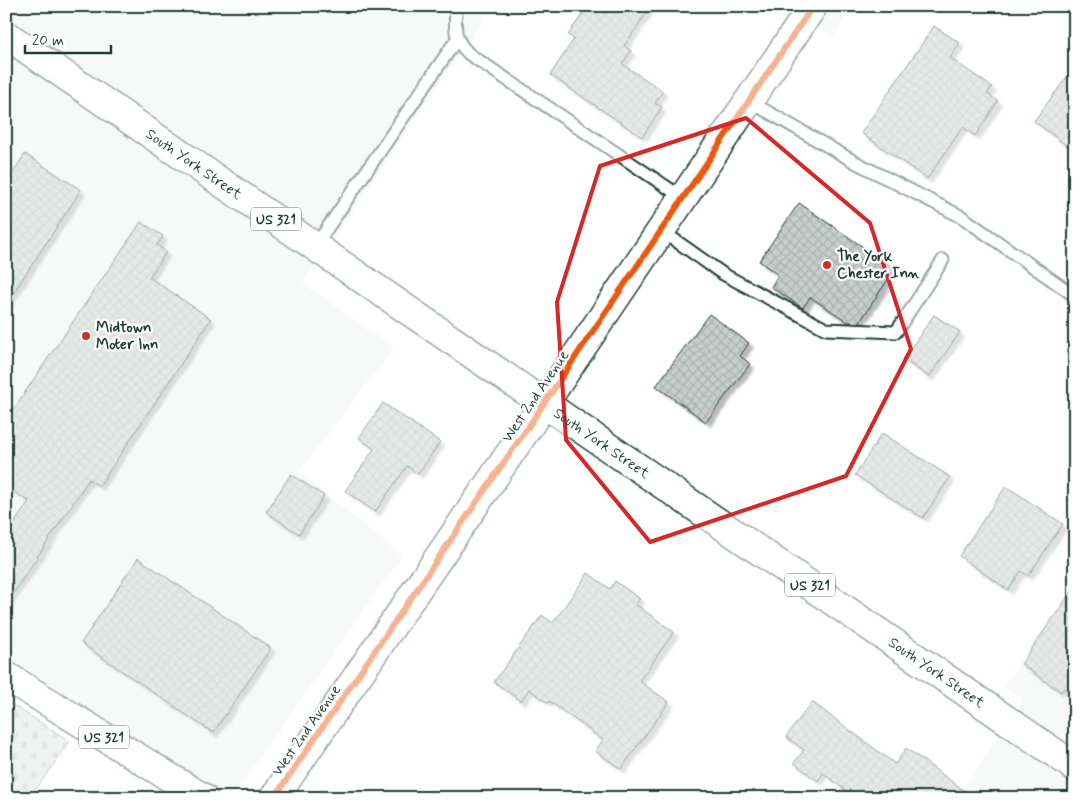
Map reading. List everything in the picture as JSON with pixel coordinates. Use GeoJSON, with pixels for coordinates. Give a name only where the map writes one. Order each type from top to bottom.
{"type":"FeatureCollection","features":[{"type":"Feature","properties":{"kind":"main road","name":"West 2nd Avenue"},"geometry":{"type":"LineString","coordinates":[[274,798],[545,403],[813,6]]}},
{"type":"Feature","properties":{"kind":"main road","name":"South York Street"},"geometry":{"type":"LineString","coordinates":[[6,35],[1075,768]]}},
{"type":"Feature","properties":{"kind":"main road","name":"US 321"},"geometry":{"type":"LineString","coordinates":[[11,682],[203,798]]}},
{"type":"Feature","properties":{"kind":"lane"},"geometry":{"type":"LineString","coordinates":[[456,6],[455,25],[457,39],[469,54],[683,198]]}},
{"type":"Feature","properties":{"kind":"lane"},"geometry":{"type":"LineString","coordinates":[[315,246],[457,39]]}},
{"type":"Feature","properties":{"kind":"lane"},"geometry":{"type":"LineString","coordinates":[[749,101],[855,162],[962,217],[1075,296]]}},
{"type":"Feature","properties":{"kind":"lane"},"geometry":{"type":"LineString","coordinates":[[662,230],[723,274],[826,329],[896,332],[943,260]]}},
{"type":"Feature","properties":{"kind":"highlighted area"},"geometry":{"type":"Polygon","coordinates":[[[746,118],[870,223],[911,349],[846,476],[650,542],[566,440],[557,302],[600,166],[746,118]]]}},
{"type":"Feature","properties":{"kind":"shaded area"},"geometry":{"type":"Polygon","coordinates":[[[6,6],[483,6],[483,21],[303,283],[394,348],[299,472],[402,556],[231,798],[225,798],[6,655],[6,6]]]}},
{"type":"Feature","properties":{"kind":"shaded area"},"geometry":{"type":"Polygon","coordinates":[[[788,6],[853,6],[834,37],[788,6]]]}},
{"type":"Feature","properties":{"kind":"shaded area"},"geometry":{"type":"Polygon","coordinates":[[[1075,584],[1075,798],[957,798],[1023,700],[1003,686],[1075,584]]]}},
{"type":"Feature","properties":{"kind":"green space"},"geometry":{"type":"Polygon","coordinates":[[[6,701],[70,741],[30,798],[6,798],[6,701]]]}},
{"type":"Feature","properties":{"kind":"building"},"geometry":{"type":"Polygon","coordinates":[[[588,6],[651,6],[624,46],[631,51],[622,64],[663,91],[655,103],[662,107],[642,137],[550,75],[574,39],[568,35],[588,6]]]}},
{"type":"Feature","properties":{"kind":"building"},"geometry":{"type":"Polygon","coordinates":[[[934,26],[960,43],[950,58],[992,87],[987,94],[998,101],[975,136],[963,127],[927,179],[861,133],[934,26]]]}},
{"type":"Feature","properties":{"kind":"building"},"geometry":{"type":"Polygon","coordinates":[[[1075,66],[1075,152],[1034,121],[1075,66]]]}},
{"type":"Feature","properties":{"kind":"building"},"geometry":{"type":"Polygon","coordinates":[[[25,154],[81,190],[6,304],[6,183],[25,154]]]}},
{"type":"Feature","properties":{"kind":"building","name":"The York Chester Inn"},"geometry":{"type":"Polygon","coordinates":[[[799,203],[895,269],[859,323],[848,322],[810,297],[803,308],[771,287],[778,275],[759,261],[799,203]]]}},
{"type":"Feature","properties":{"kind":"building"},"geometry":{"type":"Polygon","coordinates":[[[141,222],[163,236],[157,245],[166,252],[149,277],[211,319],[99,486],[89,479],[6,604],[6,536],[29,501],[6,487],[6,420],[141,222]]]}},
{"type":"Feature","properties":{"kind":"building"},"geometry":{"type":"Polygon","coordinates":[[[709,314],[749,343],[740,356],[750,364],[706,422],[656,386],[709,314]]]}},
{"type":"Feature","properties":{"kind":"building"},"geometry":{"type":"Polygon","coordinates":[[[934,315],[960,332],[929,377],[903,359],[934,315]]]}},
{"type":"Feature","properties":{"kind":"building"},"geometry":{"type":"Polygon","coordinates":[[[383,403],[440,442],[418,474],[407,466],[375,512],[345,491],[374,449],[359,438],[383,403]]]}},
{"type":"Feature","properties":{"kind":"building"},"geometry":{"type":"Polygon","coordinates":[[[882,433],[950,477],[923,518],[855,475],[882,433]]]}},
{"type":"Feature","properties":{"kind":"building"},"geometry":{"type":"Polygon","coordinates":[[[291,474],[324,496],[299,534],[266,512],[291,474]]]}},
{"type":"Feature","properties":{"kind":"building"},"geometry":{"type":"Polygon","coordinates":[[[1006,486],[1063,524],[1028,576],[1021,571],[1008,590],[959,556],[1006,486]]]}},
{"type":"Feature","properties":{"kind":"building"},"geometry":{"type":"Polygon","coordinates":[[[138,558],[271,648],[213,733],[81,643],[138,558]]]}},
{"type":"Feature","properties":{"kind":"building"},"geometry":{"type":"Polygon","coordinates":[[[588,573],[610,589],[615,581],[640,599],[635,604],[674,632],[639,681],[669,702],[621,769],[595,751],[603,740],[549,701],[548,703],[529,689],[521,701],[494,682],[542,615],[553,623],[588,573]]]}},
{"type":"Feature","properties":{"kind":"building"},"geometry":{"type":"Polygon","coordinates":[[[1075,587],[1075,695],[1064,688],[1061,692],[1021,664],[1075,587]]]}},
{"type":"Feature","properties":{"kind":"building"},"geometry":{"type":"Polygon","coordinates":[[[812,702],[895,764],[906,748],[974,798],[856,798],[823,773],[818,781],[794,763],[804,750],[786,737],[812,702]]]}},
{"type":"Feature","properties":{"kind":"cycle path"},"geometry":{"type":"LineString","coordinates":[[274,798],[813,6]]}},
{"type":"Feature","properties":{"kind":"place","name":"The York Chester Inn"},"geometry":{"type":"Point","coordinates":[827,265]}},
{"type":"Feature","properties":{"kind":"place","name":"Midtown Moter Inn"},"geometry":{"type":"Point","coordinates":[86,336]}}]}
